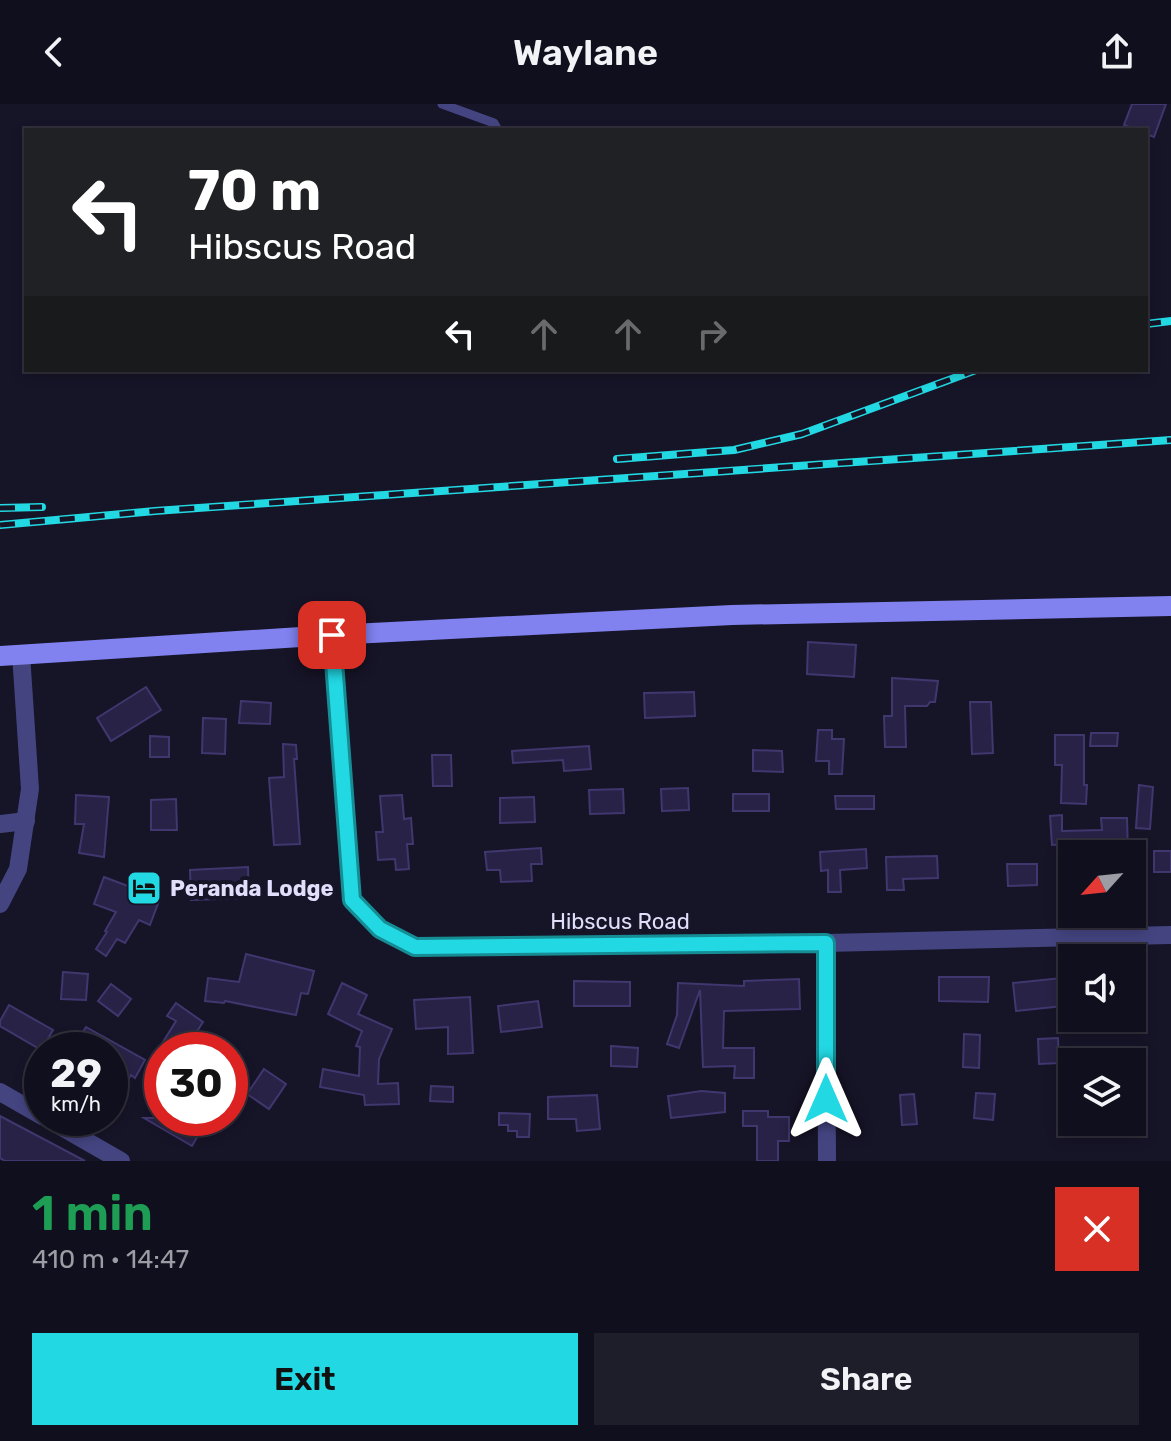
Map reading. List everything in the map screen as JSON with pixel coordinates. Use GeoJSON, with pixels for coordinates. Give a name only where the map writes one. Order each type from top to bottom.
{"type":"FeatureCollection","features":[{"type":"Feature","properties":{"kind":"street"},"geometry":{"type":"LineString","coordinates":[[0,656],[332,635],[732,615],[1171,606]]}},
{"type":"Feature","properties":{"kind":"street","name":"Hibscus Road"},"geometry":{"type":"LineString","coordinates":[[332,635],[352,900],[380,929],[415,947],[826,943],[1171,935]]}},
{"type":"Feature","properties":{"kind":"street"},"geometry":{"type":"LineString","coordinates":[[0,904],[18,869],[30,789],[21,654]]}},
{"type":"Feature","properties":{"kind":"street"},"geometry":{"type":"LineString","coordinates":[[0,824],[26,821]]}},
{"type":"Feature","properties":{"kind":"street"},"geometry":{"type":"LineString","coordinates":[[826,943],[827,1161]]}},
{"type":"Feature","properties":{"kind":"street"},"geometry":{"type":"LineString","coordinates":[[0,1092],[24,1106]]}},
{"type":"Feature","properties":{"kind":"street"},"geometry":{"type":"LineString","coordinates":[[77,1136],[121,1161]]}},
{"type":"Feature","properties":{"kind":"lane"},"geometry":{"type":"LineString","coordinates":[[442,104],[494,123],[497,128]]}},
{"type":"Feature","properties":{"kind":"building"},"geometry":{"type":"Polygon","coordinates":[[[1132,104],[1166,104],[1154,137],[1148,135],[1148,128],[1124,125],[1132,104]]]}},
{"type":"Feature","properties":{"kind":"building"},"geometry":{"type":"Polygon","coordinates":[[[808,642],[856,645],[854,677],[807,674],[808,642]]]}},
{"type":"Feature","properties":{"kind":"building"},"geometry":{"type":"Polygon","coordinates":[[[892,678],[938,681],[935,702],[927,706],[905,706],[906,747],[885,747],[884,716],[892,716],[892,678]]]}},
{"type":"Feature","properties":{"kind":"building"},"geometry":{"type":"Polygon","coordinates":[[[146,687],[161,710],[111,741],[97,718],[146,687]]]}},
{"type":"Feature","properties":{"kind":"building"},"geometry":{"type":"Polygon","coordinates":[[[694,692],[695,716],[645,718],[644,693],[694,692]]]}},
{"type":"Feature","properties":{"kind":"building"},"geometry":{"type":"Polygon","coordinates":[[[241,701],[271,703],[270,724],[239,723],[241,701]]]}},
{"type":"Feature","properties":{"kind":"building"},"geometry":{"type":"Polygon","coordinates":[[[970,702],[991,702],[993,753],[972,754],[970,702]]]}},
{"type":"Feature","properties":{"kind":"building"},"geometry":{"type":"Polygon","coordinates":[[[203,718],[226,719],[225,754],[202,753],[203,718]]]}},
{"type":"Feature","properties":{"kind":"building"},"geometry":{"type":"Polygon","coordinates":[[[818,730],[832,730],[832,739],[844,739],[842,774],[829,774],[829,761],[816,761],[818,730]]]}},
{"type":"Feature","properties":{"kind":"building"},"geometry":{"type":"Polygon","coordinates":[[[1091,733],[1118,733],[1117,746],[1090,746],[1091,733]]]}},
{"type":"Feature","properties":{"kind":"building"},"geometry":{"type":"Polygon","coordinates":[[[1055,735],[1084,735],[1086,804],[1061,803],[1062,765],[1055,765],[1055,735]]]}},
{"type":"Feature","properties":{"kind":"building"},"geometry":{"type":"Polygon","coordinates":[[[150,736],[169,737],[169,757],[150,757],[150,736]]]}},
{"type":"Feature","properties":{"kind":"building"},"geometry":{"type":"Polygon","coordinates":[[[283,744],[296,745],[297,759],[294,759],[300,844],[274,845],[269,778],[284,777],[283,744]]]}},
{"type":"Feature","properties":{"kind":"building"},"geometry":{"type":"Polygon","coordinates":[[[589,746],[591,769],[564,771],[563,760],[513,763],[512,751],[589,746]]]}},
{"type":"Feature","properties":{"kind":"building"},"geometry":{"type":"Polygon","coordinates":[[[753,750],[782,751],[783,772],[753,771],[753,750]]]}},
{"type":"Feature","properties":{"kind":"building"},"geometry":{"type":"Polygon","coordinates":[[[432,755],[451,755],[452,786],[433,786],[432,755]]]}},
{"type":"Feature","properties":{"kind":"building"},"geometry":{"type":"Polygon","coordinates":[[[1139,785],[1153,787],[1150,829],[1136,828],[1139,785]]]}},
{"type":"Feature","properties":{"kind":"building"},"geometry":{"type":"Polygon","coordinates":[[[688,788],[689,810],[662,811],[661,789],[688,788]]]}},
{"type":"Feature","properties":{"kind":"building"},"geometry":{"type":"Polygon","coordinates":[[[623,789],[624,813],[590,814],[589,790],[623,789]]]}},
{"type":"Feature","properties":{"kind":"building"},"geometry":{"type":"Polygon","coordinates":[[[733,794],[769,794],[769,811],[733,811],[733,794]]]}},
{"type":"Feature","properties":{"kind":"building"},"geometry":{"type":"Polygon","coordinates":[[[76,795],[109,797],[104,857],[79,853],[84,824],[75,824],[76,795]]]}},
{"type":"Feature","properties":{"kind":"building"},"geometry":{"type":"Polygon","coordinates":[[[402,795],[404,819],[411,818],[413,844],[407,844],[409,869],[396,870],[395,859],[378,860],[376,832],[383,832],[380,796],[402,795]]]}},
{"type":"Feature","properties":{"kind":"building"},"geometry":{"type":"Polygon","coordinates":[[[835,796],[874,796],[874,809],[836,809],[835,796]]]}},
{"type":"Feature","properties":{"kind":"building"},"geometry":{"type":"Polygon","coordinates":[[[534,797],[535,822],[500,823],[500,798],[534,797]]]}},
{"type":"Feature","properties":{"kind":"building"},"geometry":{"type":"Polygon","coordinates":[[[176,799],[177,830],[151,830],[151,800],[176,799]]]}},
{"type":"Feature","properties":{"kind":"building"},"geometry":{"type":"Polygon","coordinates":[[[1062,815],[1062,831],[1102,830],[1101,818],[1127,818],[1128,840],[1058,840],[1058,845],[1052,845],[1050,816],[1062,815]]]}},
{"type":"Feature","properties":{"kind":"building"},"geometry":{"type":"Polygon","coordinates":[[[541,848],[542,864],[531,864],[532,881],[501,882],[500,870],[487,870],[485,852],[541,848]]]}},
{"type":"Feature","properties":{"kind":"building"},"geometry":{"type":"Polygon","coordinates":[[[866,849],[867,868],[840,870],[841,892],[828,892],[828,870],[821,871],[820,852],[866,849]]]}},
{"type":"Feature","properties":{"kind":"building"},"geometry":{"type":"Polygon","coordinates":[[[1154,851],[1171,851],[1171,872],[1154,872],[1154,851]]]}},
{"type":"Feature","properties":{"kind":"building"},"geometry":{"type":"Polygon","coordinates":[[[937,856],[938,878],[903,879],[904,890],[887,890],[886,857],[937,856]]]}},
{"type":"Feature","properties":{"kind":"building"},"geometry":{"type":"Polygon","coordinates":[[[1007,864],[1037,864],[1037,885],[1008,886],[1007,864]]]}},
{"type":"Feature","properties":{"kind":"building"},"geometry":{"type":"Polygon","coordinates":[[[248,867],[249,898],[191,900],[190,870],[248,867]]]}},
{"type":"Feature","properties":{"kind":"building"},"geometry":{"type":"Polygon","coordinates":[[[104,877],[160,898],[150,925],[139,920],[125,943],[117,939],[106,956],[96,949],[116,912],[94,904],[104,877]]]}},
{"type":"Feature","properties":{"kind":"building"},"geometry":{"type":"Polygon","coordinates":[[[246,954],[314,971],[308,994],[301,993],[296,1015],[225,1001],[205,1001],[208,978],[239,982],[246,954]]]}},
{"type":"Feature","properties":{"kind":"building"},"geometry":{"type":"Polygon","coordinates":[[[63,972],[88,974],[86,1000],[61,999],[63,972]]]}},
{"type":"Feature","properties":{"kind":"building"},"geometry":{"type":"Polygon","coordinates":[[[939,977],[989,977],[988,1002],[939,1001],[939,977]]]}},
{"type":"Feature","properties":{"kind":"building"},"geometry":{"type":"Polygon","coordinates":[[[1058,978],[1058,1006],[1016,1011],[1013,983],[1058,978]]]}},
{"type":"Feature","properties":{"kind":"building"},"geometry":{"type":"Polygon","coordinates":[[[799,979],[800,1009],[724,1011],[723,1048],[754,1048],[754,1078],[734,1078],[735,1066],[703,1067],[700,990],[679,1048],[667,1044],[677,1015],[678,983],[744,986],[744,981],[799,979]]]}},
{"type":"Feature","properties":{"kind":"building"},"geometry":{"type":"Polygon","coordinates":[[[574,981],[630,982],[630,1006],[574,1006],[574,981]]]}},
{"type":"Feature","properties":{"kind":"building"},"geometry":{"type":"Polygon","coordinates":[[[342,983],[367,995],[358,1014],[392,1029],[379,1059],[378,1084],[398,1083],[399,1104],[365,1105],[364,1095],[320,1087],[323,1069],[359,1076],[360,1047],[356,1046],[362,1031],[328,1014],[342,983]]]}},
{"type":"Feature","properties":{"kind":"building"},"geometry":{"type":"Polygon","coordinates":[[[111,984],[131,999],[118,1016],[98,1001],[111,984]]]}},
{"type":"Feature","properties":{"kind":"building"},"geometry":{"type":"Polygon","coordinates":[[[470,997],[473,1053],[448,1054],[448,1027],[416,1029],[414,1000],[470,997]]]}},
{"type":"Feature","properties":{"kind":"building"},"geometry":{"type":"Polygon","coordinates":[[[538,1001],[542,1027],[501,1032],[498,1006],[538,1001]]]}},
{"type":"Feature","properties":{"kind":"building"},"geometry":{"type":"Polygon","coordinates":[[[176,1003],[203,1022],[197,1032],[169,1032],[176,1021],[167,1016],[176,1003]]]}},
{"type":"Feature","properties":{"kind":"building"},"geometry":{"type":"Polygon","coordinates":[[[9,1005],[53,1030],[24,1032],[24,1040],[0,1026],[9,1005]]]}},
{"type":"Feature","properties":{"kind":"building"},"geometry":{"type":"Polygon","coordinates":[[[964,1034],[980,1035],[979,1068],[963,1067],[964,1034]]]}},
{"type":"Feature","properties":{"kind":"building"},"geometry":{"type":"Polygon","coordinates":[[[1058,1038],[1058,1063],[1039,1064],[1038,1039],[1058,1038]]]}},
{"type":"Feature","properties":{"kind":"building"},"geometry":{"type":"Polygon","coordinates":[[[611,1046],[638,1048],[637,1067],[611,1066],[611,1046]]]}},
{"type":"Feature","properties":{"kind":"building"},"geometry":{"type":"Polygon","coordinates":[[[128,1050],[144,1059],[135,1078],[131,1075],[128,1080],[128,1050]]]}},
{"type":"Feature","properties":{"kind":"building"},"geometry":{"type":"Polygon","coordinates":[[[264,1069],[286,1084],[269,1109],[248,1093],[264,1069]]]}},
{"type":"Feature","properties":{"kind":"building"},"geometry":{"type":"Polygon","coordinates":[[[431,1086],[453,1087],[453,1102],[430,1101],[431,1086]]]}},
{"type":"Feature","properties":{"kind":"building"},"geometry":{"type":"Polygon","coordinates":[[[701,1091],[725,1093],[725,1112],[671,1118],[668,1096],[701,1091]]]}},
{"type":"Feature","properties":{"kind":"building"},"geometry":{"type":"Polygon","coordinates":[[[976,1093],[995,1094],[993,1120],[974,1118],[976,1093]]]}},
{"type":"Feature","properties":{"kind":"building"},"geometry":{"type":"Polygon","coordinates":[[[914,1094],[917,1124],[902,1125],[900,1095],[914,1094]]]}},
{"type":"Feature","properties":{"kind":"building"},"geometry":{"type":"Polygon","coordinates":[[[597,1095],[600,1129],[577,1131],[576,1119],[548,1119],[548,1097],[597,1095]]]}},
{"type":"Feature","properties":{"kind":"building"},"geometry":{"type":"Polygon","coordinates":[[[743,1111],[768,1111],[768,1117],[789,1117],[789,1141],[778,1141],[778,1161],[757,1161],[757,1126],[743,1126],[743,1111]]]}},
{"type":"Feature","properties":{"kind":"building"},"geometry":{"type":"Polygon","coordinates":[[[499,1113],[530,1114],[529,1137],[517,1137],[517,1131],[508,1131],[508,1125],[499,1125],[499,1113]]]}},
{"type":"Feature","properties":{"kind":"building"},"geometry":{"type":"Polygon","coordinates":[[[0,1116],[24,1129],[24,1136],[38,1136],[85,1161],[5,1161],[0,1158],[0,1116]]]}},
{"type":"Feature","properties":{"kind":"building"},"geometry":{"type":"Polygon","coordinates":[[[175,1136],[198,1136],[192,1146],[175,1136]]]}},
{"type":"Feature","properties":{"kind":"railway"},"geometry":{"type":"LineString","coordinates":[[1148,324],[1171,321]]}},
{"type":"Feature","properties":{"kind":"railway"},"geometry":{"type":"LineString","coordinates":[[617,459],[734,450],[802,434],[971,372]]}},
{"type":"Feature","properties":{"kind":"railway"},"geometry":{"type":"LineString","coordinates":[[0,525],[155,511],[1171,440]]}},
{"type":"Feature","properties":{"kind":"railway"},"geometry":{"type":"LineString","coordinates":[[0,508],[42,507]]}},
{"type":"Feature","properties":{"kind":"place","name":"Peranda Lodge"},"geometry":{"type":"Point","coordinates":[144,888]}},
{"type":"Feature","properties":{"kind":"route"},"geometry":{"type":"LineString","coordinates":[[332,635],[352,900],[380,929],[415,947],[826,943],[826,1099]]}}]}
